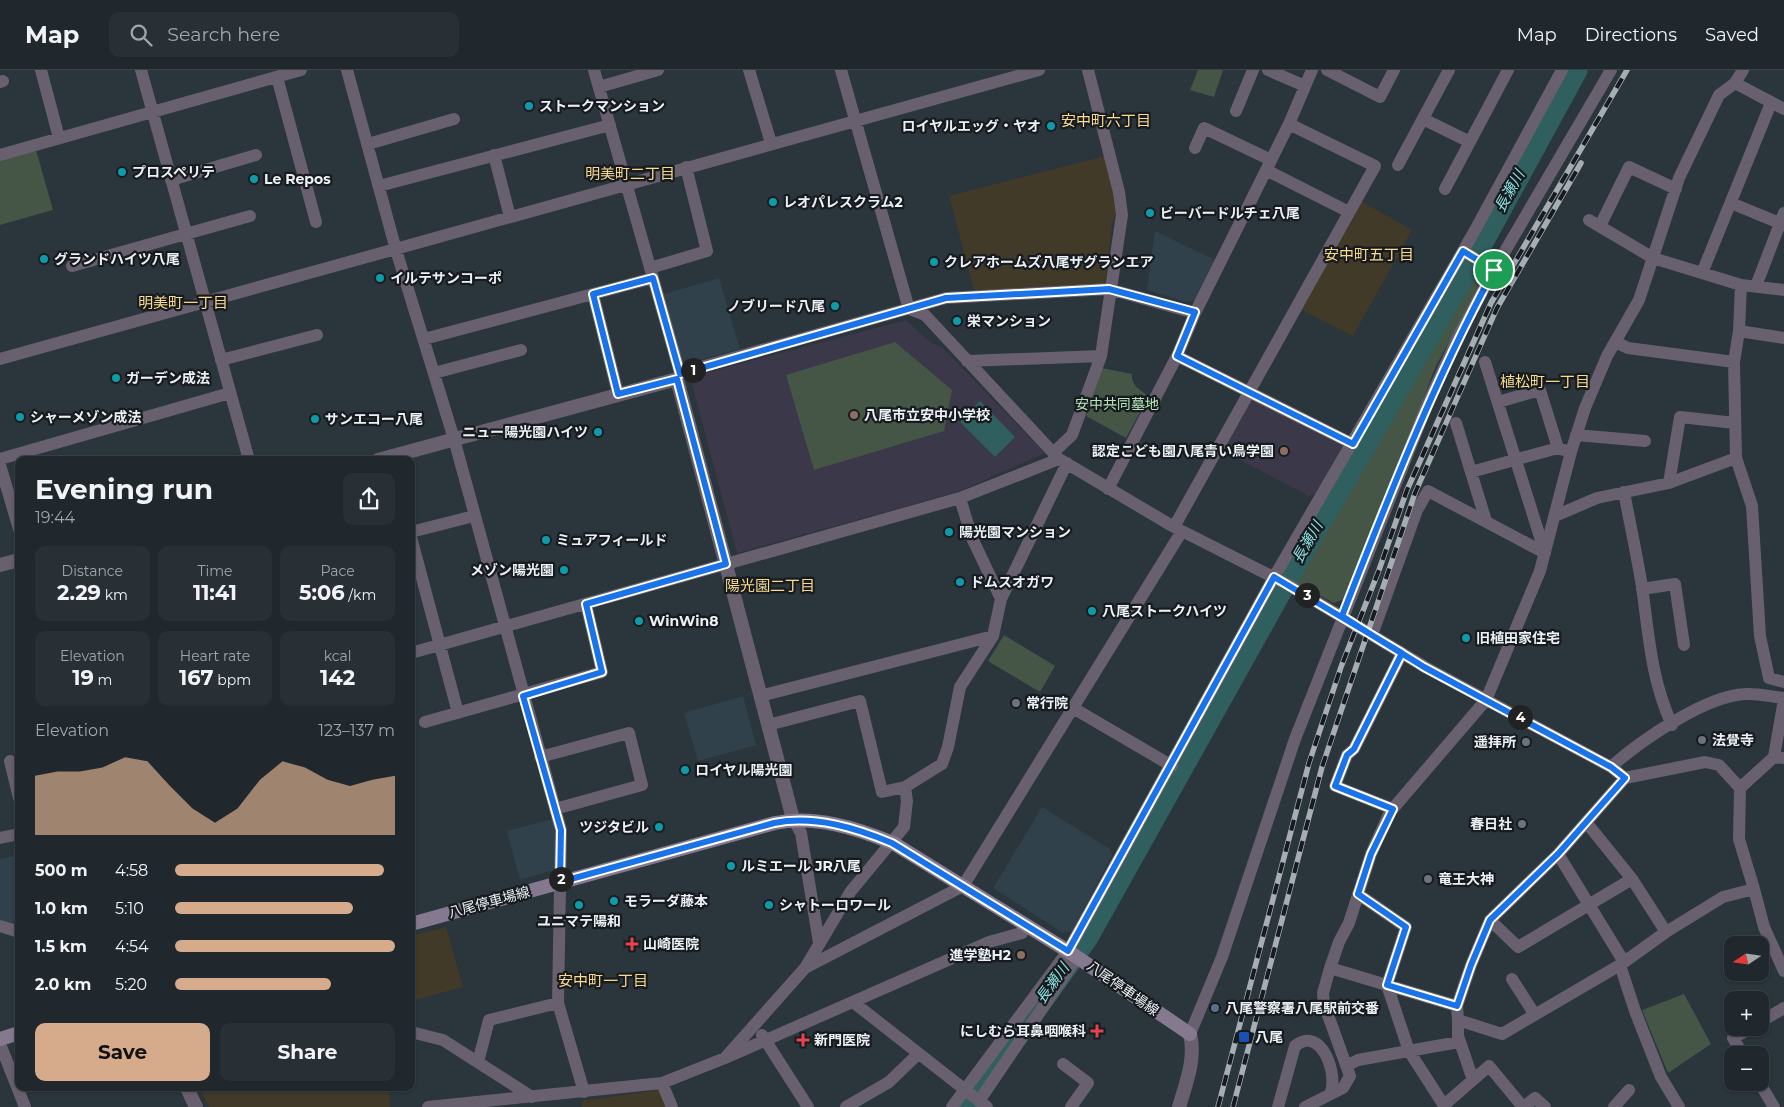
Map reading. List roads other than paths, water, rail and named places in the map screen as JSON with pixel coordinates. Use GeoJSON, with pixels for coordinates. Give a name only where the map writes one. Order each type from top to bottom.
{"type":"FeatureCollection","features":[{"type":"Feature","properties":{"kind":"main road","name":"八尾停車場線"},"geometry":{"type":"LineString","coordinates":[[415,923],[793,819],[863,831],[892,843],[1072,953],[1190,1034]]}},
{"type":"Feature","properties":{"kind":"main road"},"geometry":{"type":"LineString","coordinates":[[0,1039],[15,1035]]}},
{"type":"Feature","properties":{"kind":"street"},"geometry":{"type":"LineString","coordinates":[[40,70],[59,138]]}},
{"type":"Feature","properties":{"kind":"street"},"geometry":{"type":"LineString","coordinates":[[141,70],[248,456]]}},
{"type":"Feature","properties":{"kind":"street"},"geometry":{"type":"LineString","coordinates":[[0,155],[301,70]]}},
{"type":"Feature","properties":{"kind":"street"},"geometry":{"type":"LineString","coordinates":[[348,70],[396,250],[454,439],[561,830],[558,1002],[584,1092]]}},
{"type":"Feature","properties":{"kind":"street"},"geometry":{"type":"LineString","coordinates":[[594,70],[652,273],[793,819],[801,833],[819,944]]}},
{"type":"Feature","properties":{"kind":"street"},"geometry":{"type":"LineString","coordinates":[[599,87],[658,70]]}},
{"type":"Feature","properties":{"kind":"street"},"geometry":{"type":"LineString","coordinates":[[750,70],[771,143]]}},
{"type":"Feature","properties":{"kind":"street"},"geometry":{"type":"LineString","coordinates":[[841,70],[909,308]]}},
{"type":"Feature","properties":{"kind":"street"},"geometry":{"type":"LineString","coordinates":[[0,359],[1039,70]]}},
{"type":"Feature","properties":{"kind":"street"},"geometry":{"type":"LineString","coordinates":[[768,725],[860,701],[882,792],[905,787],[942,764],[948,747],[960,686],[993,636],[1001,599],[1060,458],[1072,435],[1101,356],[1109,289],[1122,215],[1119,192],[1088,70]]}},
{"type":"Feature","properties":{"kind":"street"},"geometry":{"type":"LineString","coordinates":[[1236,111],[1253,70]]}},
{"type":"Feature","properties":{"kind":"street"},"geometry":{"type":"LineString","coordinates":[[1268,70],[1305,86]]}},
{"type":"Feature","properties":{"kind":"street"},"geometry":{"type":"LineString","coordinates":[[1108,489],[1177,356],[1195,312],[1289,124],[1312,70]]}},
{"type":"Feature","properties":{"kind":"street"},"geometry":{"type":"LineString","coordinates":[[1327,70],[1380,97],[1394,70]]}},
{"type":"Feature","properties":{"kind":"street"},"geometry":{"type":"LineString","coordinates":[[1398,165],[1448,70]]}},
{"type":"Feature","properties":{"kind":"street"},"geometry":{"type":"LineString","coordinates":[[1445,189],[1508,70]]}},
{"type":"Feature","properties":{"kind":"street"},"geometry":{"type":"LineString","coordinates":[[952,1107],[974,1098],[1072,953],[1172,766],[1280,580],[1353,444],[1469,254],[1562,70]]}},
{"type":"Feature","properties":{"kind":"street"},"geometry":{"type":"LineString","coordinates":[[1179,1107],[1192,1062],[1193,1047],[1190,1034],[1222,957],[1296,739],[1342,616],[1427,404],[1459,335],[1494,270],[1611,70]]}},
{"type":"Feature","properties":{"kind":"street"},"geometry":{"type":"LineString","coordinates":[[1471,472],[1515,460],[1564,450],[1576,436],[1607,356],[1639,300],[1676,190],[1719,96],[1735,83],[1743,70]]}},
{"type":"Feature","properties":{"kind":"street"},"geometry":{"type":"LineString","coordinates":[[277,77],[316,222]]}},
{"type":"Feature","properties":{"kind":"street"},"geometry":{"type":"LineString","coordinates":[[1735,83],[1784,109]]}},
{"type":"Feature","properties":{"kind":"street"},"geometry":{"type":"LineString","coordinates":[[1702,273],[1771,103]]}},
{"type":"Feature","properties":{"kind":"street"},"geometry":{"type":"LineString","coordinates":[[368,144],[454,119]]}},
{"type":"Feature","properties":{"kind":"street"},"geometry":{"type":"LineString","coordinates":[[1422,119],[1470,142]]}},
{"type":"Feature","properties":{"kind":"street"},"geometry":{"type":"LineString","coordinates":[[379,186],[610,124]]}},
{"type":"Feature","properties":{"kind":"street"},"geometry":{"type":"LineString","coordinates":[[805,968],[963,886],[1073,708],[1178,529],[1250,390],[1374,166],[1289,124]]}},
{"type":"Feature","properties":{"kind":"street"},"geometry":{"type":"LineString","coordinates":[[1195,148],[1204,128],[1349,212]]}},
{"type":"Feature","properties":{"kind":"street"},"geometry":{"type":"LineString","coordinates":[[171,180],[256,154]]}},
{"type":"Feature","properties":{"kind":"street"},"geometry":{"type":"LineString","coordinates":[[494,156],[510,217]]}},
{"type":"Feature","properties":{"kind":"street"},"geometry":{"type":"LineString","coordinates":[[424,339],[593,294],[707,251],[686,167]]}},
{"type":"Feature","properties":{"kind":"street"},"geometry":{"type":"LineString","coordinates":[[1676,190],[1629,167],[1594,223],[1653,258],[1741,285],[1784,290]]}},
{"type":"Feature","properties":{"kind":"street"},"geometry":{"type":"LineString","coordinates":[[1731,203],[1783,221],[1756,286]]}},
{"type":"Feature","properties":{"kind":"street"},"geometry":{"type":"LineString","coordinates":[[72,266],[250,216]]}},
{"type":"Feature","properties":{"kind":"street"},"geometry":{"type":"LineString","coordinates":[[1469,254],[1494,270]]}},
{"type":"Feature","properties":{"kind":"street"},"geometry":{"type":"LineString","coordinates":[[1741,285],[1739,331],[1734,362],[1736,458],[1752,506],[1760,636],[1769,678],[1784,682]]}},
{"type":"Feature","properties":{"kind":"street"},"geometry":{"type":"LineString","coordinates":[[392,456],[618,394],[946,298],[1109,289],[1195,312]]}},
{"type":"Feature","properties":{"kind":"street"},"geometry":{"type":"LineString","coordinates":[[593,294],[618,394]]}},
{"type":"Feature","properties":{"kind":"street"},"geometry":{"type":"LineString","coordinates":[[909,308],[925,315],[967,362],[1060,458],[1108,489],[1178,529],[1280,580],[1402,653],[1611,767],[1625,778]]}},
{"type":"Feature","properties":{"kind":"street"},"geometry":{"type":"LineString","coordinates":[[1739,331],[1784,338]]}},
{"type":"Feature","properties":{"kind":"street"},"geometry":{"type":"LineString","coordinates":[[221,360],[318,334]]}},
{"type":"Feature","properties":{"kind":"street"},"geometry":{"type":"LineString","coordinates":[[1615,342],[1628,348],[1734,362]]}},
{"type":"Feature","properties":{"kind":"street"},"geometry":{"type":"LineString","coordinates":[[434,374],[521,350]]}},
{"type":"Feature","properties":{"kind":"street"},"geometry":{"type":"LineString","coordinates":[[967,362],[1101,356]]}},
{"type":"Feature","properties":{"kind":"street"},"geometry":{"type":"LineString","coordinates":[[1177,356],[1250,390],[1353,444]]}},
{"type":"Feature","properties":{"kind":"street"},"geometry":{"type":"LineString","coordinates":[[1485,362],[1545,553]]}},
{"type":"Feature","properties":{"kind":"street"},"geometry":{"type":"LineString","coordinates":[[1305,1107],[1343,1088],[1349,1081],[1348,1065],[1324,1004],[1323,993],[1338,942],[1349,923],[1371,854],[1393,809],[1486,700],[1545,553],[1555,516],[1564,450],[1540,390],[1498,402]]}},
{"type":"Feature","properties":{"kind":"street"},"geometry":{"type":"LineString","coordinates":[[0,459],[230,393]]}},
{"type":"Feature","properties":{"kind":"street"},"geometry":{"type":"LineString","coordinates":[[1669,483],[1680,417],[1735,423]]}},
{"type":"Feature","properties":{"kind":"street"},"geometry":{"type":"LineString","coordinates":[[1456,423],[1486,521]]}},
{"type":"Feature","properties":{"kind":"street"},"geometry":{"type":"LineString","coordinates":[[1576,436],[1645,441]]}},
{"type":"Feature","properties":{"kind":"street"},"geometry":{"type":"LineString","coordinates":[[415,652],[960,498],[1060,458]]}},
{"type":"Feature","properties":{"kind":"street"},"geometry":{"type":"LineString","coordinates":[[1555,516],[1597,498],[1669,483],[1736,458]]}},
{"type":"Feature","properties":{"kind":"street"},"geometry":{"type":"LineString","coordinates":[[0,465],[4,492],[15,503]]}},
{"type":"Feature","properties":{"kind":"street"},"geometry":{"type":"LineString","coordinates":[[1372,635],[1417,510],[1428,491],[1545,553]]}},
{"type":"Feature","properties":{"kind":"street"},"geometry":{"type":"LineString","coordinates":[[1624,492],[1642,589],[1654,680],[1672,725]]}},
{"type":"Feature","properties":{"kind":"street"},"geometry":{"type":"LineString","coordinates":[[960,498],[972,538],[1001,599]]}},
{"type":"Feature","properties":{"kind":"street"},"geometry":{"type":"LineString","coordinates":[[415,531],[474,516]]}},
{"type":"Feature","properties":{"kind":"street"},"geometry":{"type":"LineString","coordinates":[[415,552],[458,713]]}},
{"type":"Feature","properties":{"kind":"street"},"geometry":{"type":"LineString","coordinates":[[0,565],[15,561]]}},
{"type":"Feature","properties":{"kind":"street"},"geometry":{"type":"LineString","coordinates":[[1642,589],[1675,584],[1684,645]]}},
{"type":"Feature","properties":{"kind":"street"},"geometry":{"type":"LineString","coordinates":[[425,722],[523,696],[602,672],[586,604]]}},
{"type":"Feature","properties":{"kind":"street"},"geometry":{"type":"LineString","coordinates":[[760,696],[993,636]]}},
{"type":"Feature","properties":{"kind":"street"},"geometry":{"type":"LineString","coordinates":[[1393,809],[1335,786],[1347,755],[1354,749],[1402,653]]}},
{"type":"Feature","properties":{"kind":"street"},"geometry":{"type":"LineString","coordinates":[[1611,767],[1635,746],[1709,704],[1728,696],[1747,694],[1784,699],[1781,759],[1740,788]]}},
{"type":"Feature","properties":{"kind":"street"},"geometry":{"type":"LineString","coordinates":[[1073,708],[1172,766]]}},
{"type":"Feature","properties":{"kind":"street"},"geometry":{"type":"LineString","coordinates":[[540,756],[629,733],[642,785],[555,809]]}},
{"type":"Feature","properties":{"kind":"street"},"geometry":{"type":"LineString","coordinates":[[10,761],[15,782]]}},
{"type":"Feature","properties":{"kind":"street"},"geometry":{"type":"LineString","coordinates":[[1473,1080],[1459,1042],[1457,1006],[1471,965],[1490,920],[1558,854],[1625,778],[1705,762],[1719,765],[1740,788],[1739,840],[1764,927],[1784,971]]}},
{"type":"Feature","properties":{"kind":"street"},"geometry":{"type":"LineString","coordinates":[[725,1058],[805,968],[851,891],[904,827],[907,801],[905,787]]}},
{"type":"Feature","properties":{"kind":"street"},"geometry":{"type":"LineString","coordinates":[[1586,822],[1632,879],[1666,932]]}},
{"type":"Feature","properties":{"kind":"street"},"geometry":{"type":"LineString","coordinates":[[0,838],[15,835]]}},
{"type":"Feature","properties":{"kind":"street"},"geometry":{"type":"LineString","coordinates":[[1558,854],[1622,963],[1635,1011],[1662,1077],[1678,1107]]}},
{"type":"Feature","properties":{"kind":"street"},"geometry":{"type":"LineString","coordinates":[[1490,920],[1518,947],[1632,879]]}},
{"type":"Feature","properties":{"kind":"street"},"geometry":{"type":"LineString","coordinates":[[1458,1020],[1502,1034],[1622,963],[1666,932],[1723,896],[1754,889]]}},
{"type":"Feature","properties":{"kind":"street"},"geometry":{"type":"LineString","coordinates":[[1358,894],[1406,927],[1387,985],[1409,1051],[1444,1106],[1489,1066],[1524,1107],[1534,1098],[1544,1107]]}},
{"type":"Feature","properties":{"kind":"street"},"geometry":{"type":"LineString","coordinates":[[428,1107],[473,1105],[662,1083],[725,1058],[988,942],[1022,933],[1027,925]]}},
{"type":"Feature","properties":{"kind":"street"},"geometry":{"type":"LineString","coordinates":[[0,926],[15,931]]}},
{"type":"Feature","properties":{"kind":"street"},"geometry":{"type":"LineString","coordinates":[[974,1098],[1072,953]]}},
{"type":"Feature","properties":{"kind":"street"},"geometry":{"type":"LineString","coordinates":[[1330,968],[1457,1006]]}},
{"type":"Feature","properties":{"kind":"street"},"geometry":{"type":"LineString","coordinates":[[1512,979],[1535,1015]]}},
{"type":"Feature","properties":{"kind":"street"},"geometry":{"type":"LineString","coordinates":[[478,1062],[489,1020],[558,1002]]}},
{"type":"Feature","properties":{"kind":"street"},"geometry":{"type":"LineString","coordinates":[[853,1002],[974,1098]]}},
{"type":"Feature","properties":{"kind":"street"},"geometry":{"type":"LineString","coordinates":[[1769,1017],[1784,1008]]}},
{"type":"Feature","properties":{"kind":"street"},"geometry":{"type":"LineString","coordinates":[[756,1024],[808,1107]]}},
{"type":"Feature","properties":{"kind":"street"},"geometry":{"type":"LineString","coordinates":[[415,1033],[443,1040],[532,1097]]}},
{"type":"Feature","properties":{"kind":"street"},"geometry":{"type":"LineString","coordinates":[[1737,1036],[1733,1038],[1738,1046]]}},
{"type":"Feature","properties":{"kind":"street"},"geometry":{"type":"LineString","coordinates":[[1282,1104],[1295,1046],[1307,1040],[1320,1045],[1334,1079],[1334,1086],[1330,1094]]}},
{"type":"Feature","properties":{"kind":"street"},"geometry":{"type":"LineString","coordinates":[[1348,1065],[1358,1060],[1459,1042]]}},
{"type":"Feature","properties":{"kind":"street"},"geometry":{"type":"LineString","coordinates":[[0,1044],[15,1082]]}},
{"type":"Feature","properties":{"kind":"street"},"geometry":{"type":"LineString","coordinates":[[846,1107],[889,1082],[918,1054]]}},
{"type":"Feature","properties":{"kind":"street"},"geometry":{"type":"LineString","coordinates":[[1063,1064],[1088,1083],[1071,1107]]}},
{"type":"Feature","properties":{"kind":"street"},"geometry":{"type":"LineString","coordinates":[[662,1083],[672,1107]]}},
{"type":"Feature","properties":{"kind":"street"},"geometry":{"type":"LineString","coordinates":[[1614,1107],[1629,1090]]}},
{"type":"Feature","properties":{"kind":"street"},"geometry":{"type":"LineString","coordinates":[[19,1091],[25,1107]]}},
{"type":"Feature","properties":{"kind":"street"},"geometry":{"type":"LineString","coordinates":[[188,1091],[196,1107]]}},
{"type":"Feature","properties":{"kind":"street"},"geometry":{"type":"LineString","coordinates":[[1764,1091],[1774,1107]]}},
{"type":"Feature","properties":{"kind":"waterway","name":"長瀬川"},"geometry":{"type":"LineString","coordinates":[[964,1107],[1086,937],[1290,572],[1469,264],[1575,70]]}},
{"type":"Feature","properties":{"kind":"railway"},"geometry":{"type":"LineString","coordinates":[[1218,1107],[1309,763],[1341,667],[1379,570],[1407,490],[1491,303],[1627,70]]}},
{"type":"Feature","properties":{"kind":"railway"},"geometry":{"type":"LineString","coordinates":[[1233,1107],[1322,767],[1415,493],[1497,308],[1581,163]]}},
{"type":"Feature","properties":{"kind":"place","name":"ストークマンション"},"geometry":{"type":"Point","coordinates":[529,106]}},
{"type":"Feature","properties":{"kind":"place","name":"ロイヤルエッグ・ヤオ"},"geometry":{"type":"Point","coordinates":[1051,126]}},
{"type":"Feature","properties":{"kind":"place","name":"プロスペリテ"},"geometry":{"type":"Point","coordinates":[122,172]}},
{"type":"Feature","properties":{"kind":"place","name":"Le Repos"},"geometry":{"type":"Point","coordinates":[254,179]}},
{"type":"Feature","properties":{"kind":"place","name":"レオパレスクラム2"},"geometry":{"type":"Point","coordinates":[773,202]}},
{"type":"Feature","properties":{"kind":"place","name":"ビーバードルチェ八尾"},"geometry":{"type":"Point","coordinates":[1150,213]}},
{"type":"Feature","properties":{"kind":"place","name":"グランドハイツ八尾"},"geometry":{"type":"Point","coordinates":[44,259]}},
{"type":"Feature","properties":{"kind":"place","name":"クレアホームズ八尾ザグランエア"},"geometry":{"type":"Point","coordinates":[934,262]}},
{"type":"Feature","properties":{"kind":"place","name":"イルテサンコーポ"},"geometry":{"type":"Point","coordinates":[380,278]}},
{"type":"Feature","properties":{"kind":"place","name":"ノブリード八尾"},"geometry":{"type":"Point","coordinates":[835,306]}},
{"type":"Feature","properties":{"kind":"place","name":"栄マンション"},"geometry":{"type":"Point","coordinates":[957,321]}},
{"type":"Feature","properties":{"kind":"place","name":"ガーデン成法"},"geometry":{"type":"Point","coordinates":[116,378]}},
{"type":"Feature","properties":{"kind":"place","name":"八尾市立安中小学校"},"geometry":{"type":"Point","coordinates":[854,415]}},
{"type":"Feature","properties":{"kind":"place","name":"シャーメゾン成法"},"geometry":{"type":"Point","coordinates":[20,417]}},
{"type":"Feature","properties":{"kind":"place","name":"サンエコー八尾"},"geometry":{"type":"Point","coordinates":[315,419]}},
{"type":"Feature","properties":{"kind":"place","name":"ニュー陽光園ハイツ"},"geometry":{"type":"Point","coordinates":[598,432]}},
{"type":"Feature","properties":{"kind":"place","name":"認定こども園八尾青い鳥学園"},"geometry":{"type":"Point","coordinates":[1284,451]}},
{"type":"Feature","properties":{"kind":"place","name":"陽光園マンション"},"geometry":{"type":"Point","coordinates":[949,532]}},
{"type":"Feature","properties":{"kind":"place","name":"ミュアフィールド"},"geometry":{"type":"Point","coordinates":[546,540]}},
{"type":"Feature","properties":{"kind":"place","name":"メゾン陽光園"},"geometry":{"type":"Point","coordinates":[564,570]}},
{"type":"Feature","properties":{"kind":"place","name":"ドムスオガワ"},"geometry":{"type":"Point","coordinates":[960,582]}},
{"type":"Feature","properties":{"kind":"place","name":"八尾ストークハイツ"},"geometry":{"type":"Point","coordinates":[1092,611]}},
{"type":"Feature","properties":{"kind":"place","name":"WinWin8"},"geometry":{"type":"Point","coordinates":[639,621]}},
{"type":"Feature","properties":{"kind":"place","name":"旧植田家住宅"},"geometry":{"type":"Point","coordinates":[1466,638]}},
{"type":"Feature","properties":{"kind":"place","name":"常行院"},"geometry":{"type":"Point","coordinates":[1016,703]}},
{"type":"Feature","properties":{"kind":"place","name":"法覺寺"},"geometry":{"type":"Point","coordinates":[1702,740]}},
{"type":"Feature","properties":{"kind":"place","name":"遥拝所"},"geometry":{"type":"Point","coordinates":[1526,742]}},
{"type":"Feature","properties":{"kind":"place","name":"ロイヤル陽光園"},"geometry":{"type":"Point","coordinates":[685,770]}},
{"type":"Feature","properties":{"kind":"place","name":"春日社"},"geometry":{"type":"Point","coordinates":[1522,824]}},
{"type":"Feature","properties":{"kind":"place","name":"ツジタビル"},"geometry":{"type":"Point","coordinates":[659,827]}},
{"type":"Feature","properties":{"kind":"place","name":"ルミエール JR八尾"},"geometry":{"type":"Point","coordinates":[731,866]}},
{"type":"Feature","properties":{"kind":"place","name":"竜王大神"},"geometry":{"type":"Point","coordinates":[1428,879]}},
{"type":"Feature","properties":{"kind":"place","name":"モラーダ藤本"},"geometry":{"type":"Point","coordinates":[614,901]}},
{"type":"Feature","properties":{"kind":"place","name":"ユニマテ陽和"},"geometry":{"type":"Point","coordinates":[579,905]}},
{"type":"Feature","properties":{"kind":"place","name":"シャトーロワール"},"geometry":{"type":"Point","coordinates":[769,905]}},
{"type":"Feature","properties":{"kind":"place","name":"山崎医院"},"geometry":{"type":"Point","coordinates":[632,944]}},
{"type":"Feature","properties":{"kind":"place","name":"進学塾H2"},"geometry":{"type":"Point","coordinates":[1021,955]}},
{"type":"Feature","properties":{"kind":"place","name":"八尾警察署八尾駅前交番"},"geometry":{"type":"Point","coordinates":[1215,1008]}},
{"type":"Feature","properties":{"kind":"place","name":"にしむら耳鼻咽喉科"},"geometry":{"type":"Point","coordinates":[1097,1031]}},
{"type":"Feature","properties":{"kind":"place","name":"八尾"},"geometry":{"type":"Point","coordinates":[1244,1037]}},
{"type":"Feature","properties":{"kind":"place","name":"新門医院"},"geometry":{"type":"Point","coordinates":[803,1040]}},
{"type":"Feature","properties":{"kind":"district","name":"安中町六丁目"},"geometry":{"type":"Point","coordinates":[1106,120]}},
{"type":"Feature","properties":{"kind":"district","name":"明美町二丁目"},"geometry":{"type":"Point","coordinates":[630,173]}},
{"type":"Feature","properties":{"kind":"district","name":"安中町五丁目"},"geometry":{"type":"Point","coordinates":[1369,254]}},
{"type":"Feature","properties":{"kind":"district","name":"明美町一丁目"},"geometry":{"type":"Point","coordinates":[183,302]}},
{"type":"Feature","properties":{"kind":"district","name":"植松町一丁目"},"geometry":{"type":"Point","coordinates":[1545,381]}},
{"type":"Feature","properties":{"kind":"district","name":"陽光園二丁目"},"geometry":{"type":"Point","coordinates":[770,585]}},
{"type":"Feature","properties":{"kind":"district","name":"安中町一丁目"},"geometry":{"type":"Point","coordinates":[603,980]}},
{"type":"Feature","properties":{"kind":"park label","name":"安中共同墓地"},"geometry":{"type":"Point","coordinates":[1117,404]}}]}
